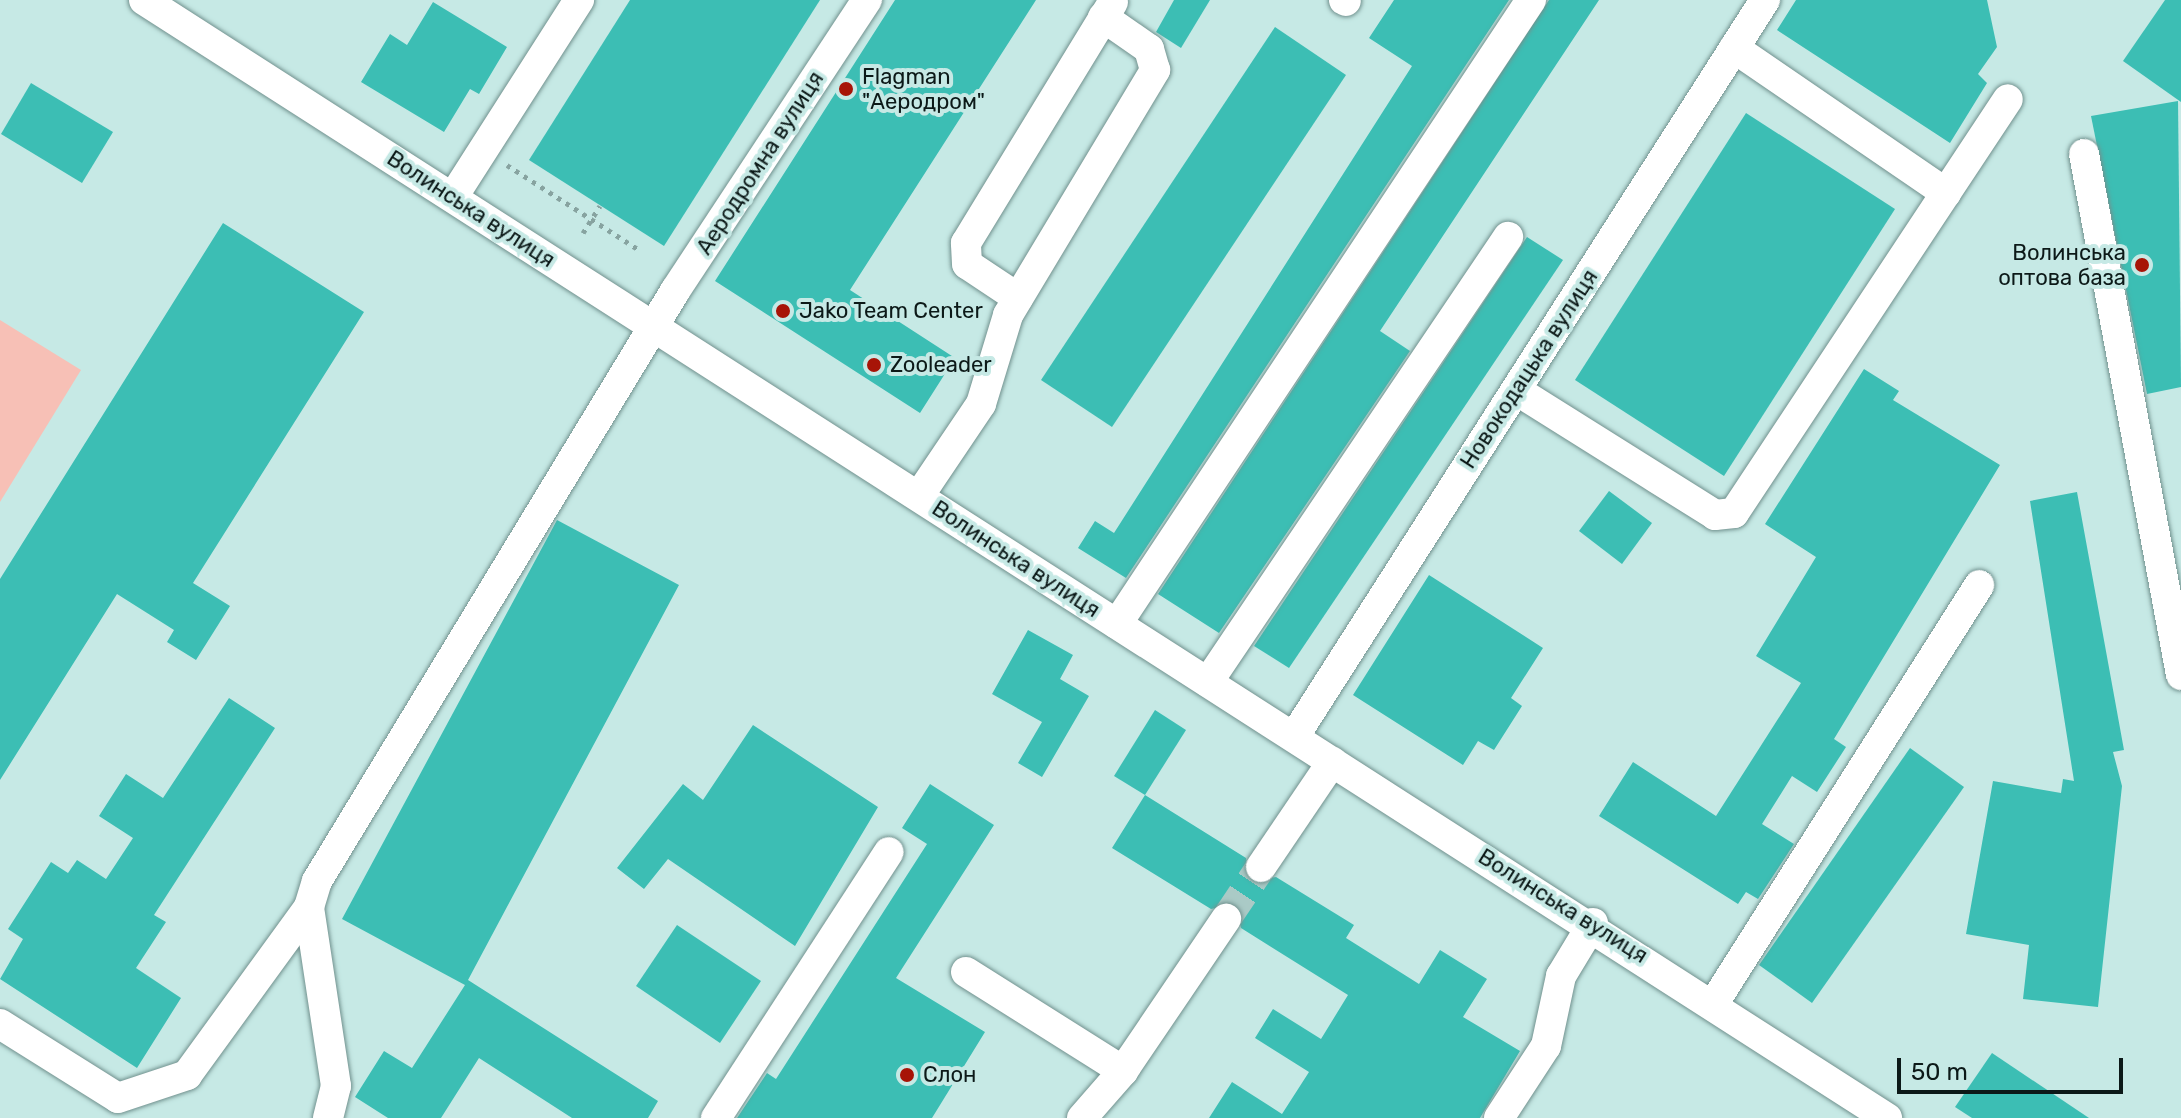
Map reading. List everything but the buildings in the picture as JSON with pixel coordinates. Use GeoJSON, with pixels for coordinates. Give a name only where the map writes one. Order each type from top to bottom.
{"type":"FeatureCollection","features":[{"type":"Feature","properties":{"kind":"street"},"geometry":{"type":"LineString","coordinates":[[453,197],[579,0]]}},
{"type":"Feature","properties":{"kind":"street","name":"Аеродромна вулиця"},"geometry":{"type":"LineString","coordinates":[[0,1024],[118,1098],[187,1075],[309,907],[317,881],[655,326],[867,0]]}},
{"type":"Feature","properties":{"kind":"street"},"geometry":{"type":"LineString","coordinates":[[1117,624],[1531,0]]}},
{"type":"Feature","properties":{"kind":"street","name":"Новокодацька вулиця"},"geometry":{"type":"LineString","coordinates":[[1294,737],[1765,0]]}},
{"type":"Feature","properties":{"kind":"street","name":"Волинська вулиця"},"geometry":{"type":"LineString","coordinates":[[161,4],[453,197],[1332,762],[1593,923],[1887,1118]]}},
{"type":"Feature","properties":{"kind":"street"},"geometry":{"type":"LineString","coordinates":[[919,496],[981,404],[1018,298],[1155,70],[1149,49],[1109,8],[963,252],[967,264],[1018,298]]}},
{"type":"Feature","properties":{"kind":"street"},"geometry":{"type":"LineString","coordinates":[[1734,48],[1946,193]]}},
{"type":"Feature","properties":{"kind":"street"},"geometry":{"type":"LineString","coordinates":[[1516,390],[1715,515],[1734,513],[2008,99]]}},
{"type":"Feature","properties":{"kind":"street"},"geometry":{"type":"LineString","coordinates":[[2084,154],[2181,675]]}},
{"type":"Feature","properties":{"kind":"street"},"geometry":{"type":"LineString","coordinates":[[1208,682],[1508,237]]}},
{"type":"Feature","properties":{"kind":"street"},"geometry":{"type":"LineString","coordinates":[[1714,1003],[1979,585]]}},
{"type":"Feature","properties":{"kind":"street"},"geometry":{"type":"LineString","coordinates":[[1261,867],[1332,762]]}},
{"type":"Feature","properties":{"kind":"street"},"geometry":{"type":"LineString","coordinates":[[716,1118],[889,852]]}},
{"type":"Feature","properties":{"kind":"street"},"geometry":{"type":"LineString","coordinates":[[309,907],[336,1086],[328,1118]]}},
{"type":"Feature","properties":{"kind":"street"},"geometry":{"type":"LineString","coordinates":[[1082,1118],[1123,1071],[1226,919]]}},
{"type":"Feature","properties":{"kind":"street"},"geometry":{"type":"LineString","coordinates":[[1499,1118],[1546,1046],[1561,976],[1593,923]]}},
{"type":"Feature","properties":{"kind":"street"},"geometry":{"type":"LineString","coordinates":[[966,972],[1123,1071]]}},
{"type":"Feature","properties":{"kind":"path"},"geometry":{"type":"LineString","coordinates":[[483,150],[638,249]]}},
{"type":"Feature","properties":{"kind":"path"},"geometry":{"type":"LineString","coordinates":[[583,233],[600,206]]}},
{"type":"Feature","properties":{"kind":"shaded area"},"geometry":{"type":"Polygon","coordinates":[[[0,320],[81,370],[0,502],[0,320]]]}},
{"type":"Feature","properties":{"kind":"tunnel"},"geometry":{"type":"LineString","coordinates":[[1226,919],[1261,867]]}},
{"type":"Feature","properties":{"kind":"place","name":"Flagman \"Аеродром\""},"geometry":{"type":"Point","coordinates":[846,89]}},
{"type":"Feature","properties":{"kind":"place","name":"Волинська оптова база"},"geometry":{"type":"Point","coordinates":[2142,265]}},
{"type":"Feature","properties":{"kind":"place","name":"Jako Team Center"},"geometry":{"type":"Point","coordinates":[783,311]}},
{"type":"Feature","properties":{"kind":"place","name":"Zooleader"},"geometry":{"type":"Point","coordinates":[874,365]}},
{"type":"Feature","properties":{"kind":"place","name":"Слон"},"geometry":{"type":"Point","coordinates":[907,1075]}}]}
